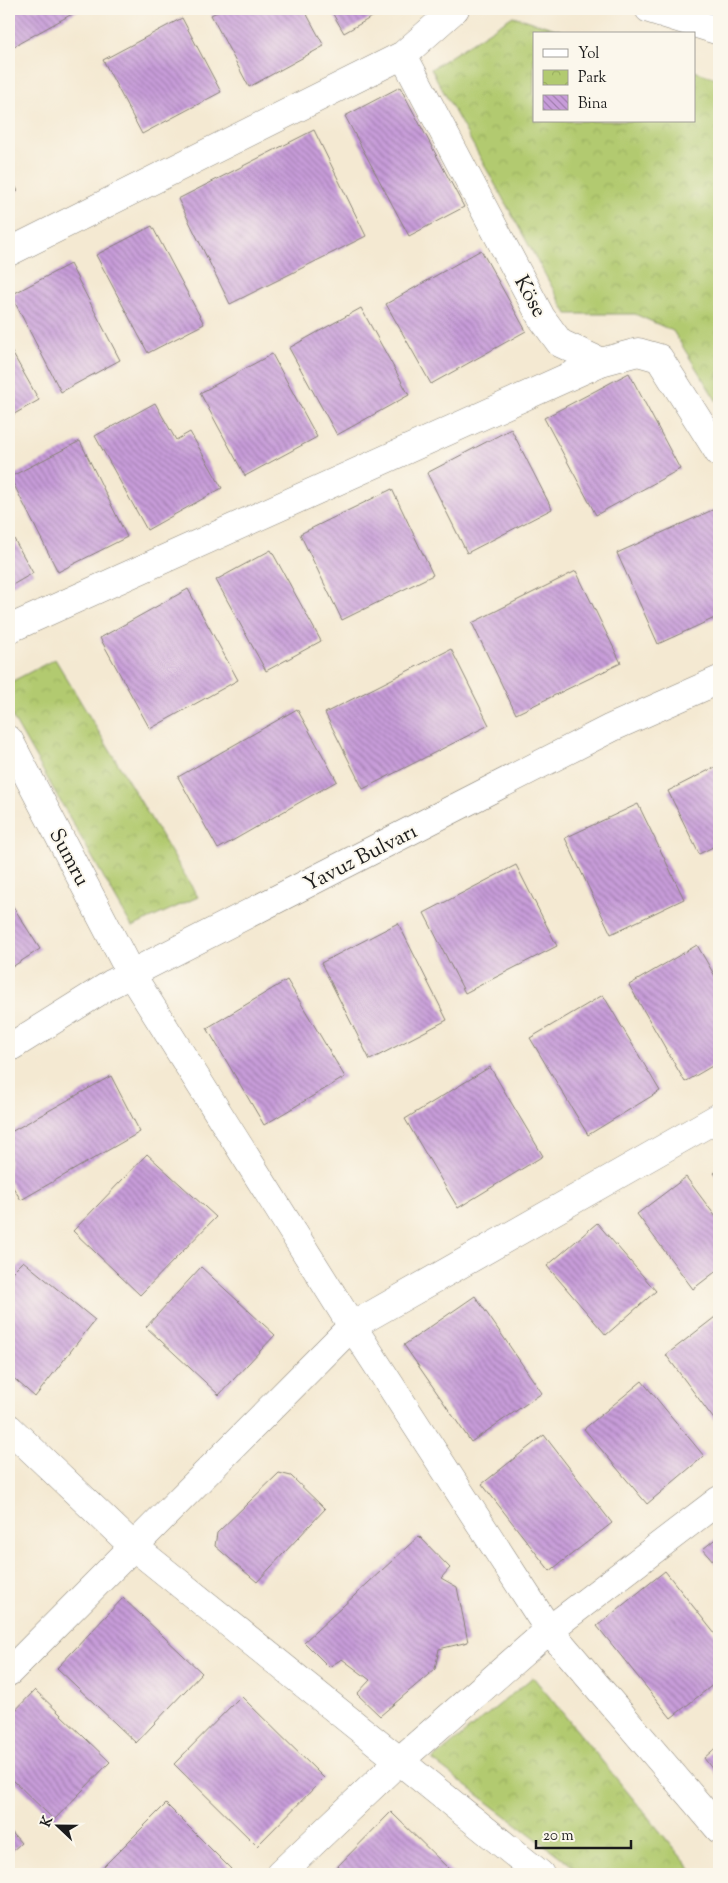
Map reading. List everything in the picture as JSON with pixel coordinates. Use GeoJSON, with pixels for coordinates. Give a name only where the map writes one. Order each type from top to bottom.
{"type":"FeatureCollection","features":[{"type":"Feature","properties":{"kind":"street"},"geometry":{"type":"LineString","coordinates":[[9,252],[403,55],[455,9]]}},
{"type":"Feature","properties":{"kind":"street"},"geometry":{"type":"LineString","coordinates":[[649,9],[719,31]]}},
{"type":"Feature","properties":{"kind":"street","name":"Köse"},"geometry":{"type":"LineString","coordinates":[[403,55],[541,317],[560,343],[601,362]]}},
{"type":"Feature","properties":{"kind":"street"},"geometry":{"type":"LineString","coordinates":[[9,629],[601,362],[638,352],[659,358],[719,453]]}},
{"type":"Feature","properties":{"kind":"street","name":"Yavuz Bulvarı"},"geometry":{"type":"LineString","coordinates":[[9,1048],[112,984],[611,728],[719,680]]}},
{"type":"Feature","properties":{"kind":"street","name":"Sumru"},"geometry":{"type":"LineString","coordinates":[[9,740],[132,974],[352,1326],[549,1630],[719,1829]]}},
{"type":"Feature","properties":{"kind":"street"},"geometry":{"type":"LineString","coordinates":[[9,1672],[352,1326],[719,1117]]}},
{"type":"Feature","properties":{"kind":"street"},"geometry":{"type":"LineString","coordinates":[[9,1428],[133,1546],[540,1874]]}},
{"type":"Feature","properties":{"kind":"street"},"geometry":{"type":"LineString","coordinates":[[280,1874],[399,1761],[549,1630],[719,1500]]}},
{"type":"Feature","properties":{"kind":"green space"},"geometry":{"type":"Polygon","coordinates":[[[513,16],[565,32],[533,32],[533,122],[696,122],[696,72],[719,79],[719,405],[673,331],[635,314],[567,314],[431,69],[513,16]]]}},
{"type":"Feature","properties":{"kind":"green space"},"geometry":{"type":"Polygon","coordinates":[[[55,659],[198,897],[132,927],[9,711],[9,683],[55,659]]]}},
{"type":"Feature","properties":{"kind":"green space"},"geometry":{"type":"Polygon","coordinates":[[[533,1677],[695,1874],[583,1874],[432,1760],[533,1677]]]}},
{"type":"Feature","properties":{"kind":"building"},"geometry":{"type":"Polygon","coordinates":[[[9,9],[81,9],[9,49],[9,9]]]}},
{"type":"Feature","properties":{"kind":"building"},"geometry":{"type":"Polygon","coordinates":[[[223,9],[304,9],[324,46],[249,87],[211,15],[223,9]]]}},
{"type":"Feature","properties":{"kind":"building"},"geometry":{"type":"Polygon","coordinates":[[[330,9],[386,9],[344,33],[330,9]]]}},
{"type":"Feature","properties":{"kind":"building"},"geometry":{"type":"Polygon","coordinates":[[[182,18],[221,92],[142,134],[103,60],[182,18]]]}},
{"type":"Feature","properties":{"kind":"building"},"geometry":{"type":"Polygon","coordinates":[[[400,87],[464,207],[409,236],[345,116],[400,87]]]}},
{"type":"Feature","properties":{"kind":"building"},"geometry":{"type":"Polygon","coordinates":[[[314,130],[366,236],[230,304],[178,199],[314,130]]]}},
{"type":"Feature","properties":{"kind":"building"},"geometry":{"type":"Polygon","coordinates":[[[9,175],[18,191],[9,197],[9,175]]]}},
{"type":"Feature","properties":{"kind":"building"},"geometry":{"type":"Polygon","coordinates":[[[152,226],[204,324],[148,353],[96,255],[152,226]]]}},
{"type":"Feature","properties":{"kind":"building"},"geometry":{"type":"Polygon","coordinates":[[[481,250],[526,331],[431,384],[386,304],[481,250]]]}},
{"type":"Feature","properties":{"kind":"building"},"geometry":{"type":"Polygon","coordinates":[[[70,264],[120,360],[61,392],[11,295],[70,264]]]}},
{"type":"Feature","properties":{"kind":"building"},"geometry":{"type":"Polygon","coordinates":[[[361,308],[409,395],[337,435],[289,348],[361,308]]]}},
{"type":"Feature","properties":{"kind":"building"},"geometry":{"type":"Polygon","coordinates":[[[9,347],[39,400],[9,417],[9,347]]]}},
{"type":"Feature","properties":{"kind":"building"},"geometry":{"type":"Polygon","coordinates":[[[272,354],[317,437],[245,476],[200,393],[272,354]]]}},
{"type":"Feature","properties":{"kind":"building"},"geometry":{"type":"Polygon","coordinates":[[[629,373],[680,469],[596,515],[544,418],[629,373]]]}},
{"type":"Feature","properties":{"kind":"building"},"geometry":{"type":"Polygon","coordinates":[[[155,403],[176,440],[190,432],[222,488],[147,530],[95,436],[155,403]]]}},
{"type":"Feature","properties":{"kind":"building"},"geometry":{"type":"Polygon","coordinates":[[[511,429],[552,509],[467,553],[427,473],[511,429]]]}},
{"type":"Feature","properties":{"kind":"building"},"geometry":{"type":"Polygon","coordinates":[[[80,441],[127,537],[58,572],[10,477],[80,441]]]}},
{"type":"Feature","properties":{"kind":"building"},"geometry":{"type":"Polygon","coordinates":[[[392,489],[433,575],[342,620],[300,534],[392,489]]]}},
{"type":"Feature","properties":{"kind":"building"},"geometry":{"type":"Polygon","coordinates":[[[719,507],[719,616],[658,644],[617,553],[719,507]]]}},
{"type":"Feature","properties":{"kind":"building"},"geometry":{"type":"Polygon","coordinates":[[[9,530],[33,573],[9,587],[9,530]]]}},
{"type":"Feature","properties":{"kind":"building"},"geometry":{"type":"Polygon","coordinates":[[[271,550],[321,641],[266,671],[216,580],[271,550]]]}},
{"type":"Feature","properties":{"kind":"building"},"geometry":{"type":"Polygon","coordinates":[[[576,571],[621,663],[516,714],[472,623],[576,571]]]}},
{"type":"Feature","properties":{"kind":"building"},"geometry":{"type":"Polygon","coordinates":[[[188,589],[238,680],[150,729],[100,638],[188,589]]]}},
{"type":"Feature","properties":{"kind":"building"},"geometry":{"type":"Polygon","coordinates":[[[451,649],[489,725],[363,789],[325,713],[451,649]]]}},
{"type":"Feature","properties":{"kind":"building"},"geometry":{"type":"Polygon","coordinates":[[[297,709],[337,781],[218,849],[178,777],[297,709]]]}},
{"type":"Feature","properties":{"kind":"building"},"geometry":{"type":"Polygon","coordinates":[[[719,765],[719,844],[699,854],[668,791],[719,765]]]}},
{"type":"Feature","properties":{"kind":"building"},"geometry":{"type":"Polygon","coordinates":[[[638,804],[684,899],[611,934],[565,838],[638,804]]]}},
{"type":"Feature","properties":{"kind":"building"},"geometry":{"type":"Polygon","coordinates":[[[516,865],[557,946],[465,993],[424,913],[516,865]]]}},
{"type":"Feature","properties":{"kind":"building"},"geometry":{"type":"Polygon","coordinates":[[[9,900],[40,949],[9,969],[9,900]]]}},
{"type":"Feature","properties":{"kind":"building"},"geometry":{"type":"Polygon","coordinates":[[[398,923],[447,1020],[370,1060],[321,963],[398,923]]]}},
{"type":"Feature","properties":{"kind":"building"},"geometry":{"type":"Polygon","coordinates":[[[697,945],[719,983],[719,1062],[685,1082],[629,985],[697,945]]]}},
{"type":"Feature","properties":{"kind":"building"},"geometry":{"type":"Polygon","coordinates":[[[287,980],[345,1077],[264,1125],[207,1028],[287,980]]]}},
{"type":"Feature","properties":{"kind":"building"},"geometry":{"type":"Polygon","coordinates":[[[603,995],[660,1091],[588,1135],[530,1038],[603,995]]]}},
{"type":"Feature","properties":{"kind":"building"},"geometry":{"type":"Polygon","coordinates":[[[490,1067],[543,1156],[458,1208],[405,1119],[490,1067]]]}},
{"type":"Feature","properties":{"kind":"building"},"geometry":{"type":"Polygon","coordinates":[[[111,1076],[140,1132],[21,1200],[9,1181],[9,1133],[111,1076]]]}},
{"type":"Feature","properties":{"kind":"building"},"geometry":{"type":"Polygon","coordinates":[[[147,1154],[216,1217],[140,1295],[73,1231],[147,1154]]]}},
{"type":"Feature","properties":{"kind":"building"},"geometry":{"type":"Polygon","coordinates":[[[719,1169],[719,1179],[714,1173],[719,1169]]]}},
{"type":"Feature","properties":{"kind":"building"},"geometry":{"type":"Polygon","coordinates":[[[686,1177],[719,1221],[719,1269],[693,1289],[637,1214],[686,1177]]]}},
{"type":"Feature","properties":{"kind":"building"},"geometry":{"type":"Polygon","coordinates":[[[597,1223],[656,1291],[606,1335],[547,1266],[597,1223]]]}},
{"type":"Feature","properties":{"kind":"building"},"geometry":{"type":"Polygon","coordinates":[[[23,1261],[95,1320],[35,1397],[9,1374],[9,1275],[23,1261]]]}},
{"type":"Feature","properties":{"kind":"building"},"geometry":{"type":"Polygon","coordinates":[[[201,1267],[275,1335],[219,1395],[146,1327],[201,1267]]]}},
{"type":"Feature","properties":{"kind":"building"},"geometry":{"type":"Polygon","coordinates":[[[475,1296],[542,1393],[471,1442],[404,1345],[475,1296]]]}},
{"type":"Feature","properties":{"kind":"building"},"geometry":{"type":"Polygon","coordinates":[[[719,1314],[719,1426],[666,1355],[719,1314]]]}},
{"type":"Feature","properties":{"kind":"building"},"geometry":{"type":"Polygon","coordinates":[[[642,1381],[704,1456],[647,1504],[584,1429],[642,1381]]]}},
{"type":"Feature","properties":{"kind":"building"},"geometry":{"type":"Polygon","coordinates":[[[544,1435],[612,1523],[550,1571],[482,1484],[544,1435]]]}},
{"type":"Feature","properties":{"kind":"building"},"geometry":{"type":"Polygon","coordinates":[[[279,1473],[291,1476],[325,1509],[257,1582],[215,1546],[217,1533],[279,1473]]]}},
{"type":"Feature","properties":{"kind":"building"},"geometry":{"type":"Polygon","coordinates":[[[419,1536],[450,1568],[441,1578],[457,1587],[468,1642],[439,1649],[435,1669],[380,1716],[357,1694],[370,1680],[342,1659],[329,1667],[304,1642],[419,1536]]]}},
{"type":"Feature","properties":{"kind":"building"},"geometry":{"type":"Polygon","coordinates":[[[719,1536],[719,1568],[703,1549],[719,1536]]]}},
{"type":"Feature","properties":{"kind":"building"},"geometry":{"type":"Polygon","coordinates":[[[665,1571],[719,1639],[719,1680],[671,1718],[597,1626],[665,1571]]]}},
{"type":"Feature","properties":{"kind":"building"},"geometry":{"type":"Polygon","coordinates":[[[123,1598],[202,1673],[136,1743],[57,1668],[123,1598]]]}},
{"type":"Feature","properties":{"kind":"building"},"geometry":{"type":"Polygon","coordinates":[[[35,1690],[110,1762],[54,1820],[9,1776],[9,1717],[35,1690]]]}},
{"type":"Feature","properties":{"kind":"building"},"geometry":{"type":"Polygon","coordinates":[[[241,1696],[324,1778],[257,1846],[174,1764],[241,1696]]]}},
{"type":"Feature","properties":{"kind":"building"},"geometry":{"type":"Polygon","coordinates":[[[719,1745],[719,1778],[704,1758],[719,1745]]]}},
{"type":"Feature","properties":{"kind":"building"},"geometry":{"type":"Polygon","coordinates":[[[166,1804],[231,1869],[227,1874],[96,1874],[166,1804]]]}},
{"type":"Feature","properties":{"kind":"building"},"geometry":{"type":"Polygon","coordinates":[[[391,1812],[454,1874],[332,1874],[391,1812]]]}},
{"type":"Feature","properties":{"kind":"building"},"geometry":{"type":"Polygon","coordinates":[[[9,1829],[21,1843],[9,1854],[9,1829]]]}}]}
